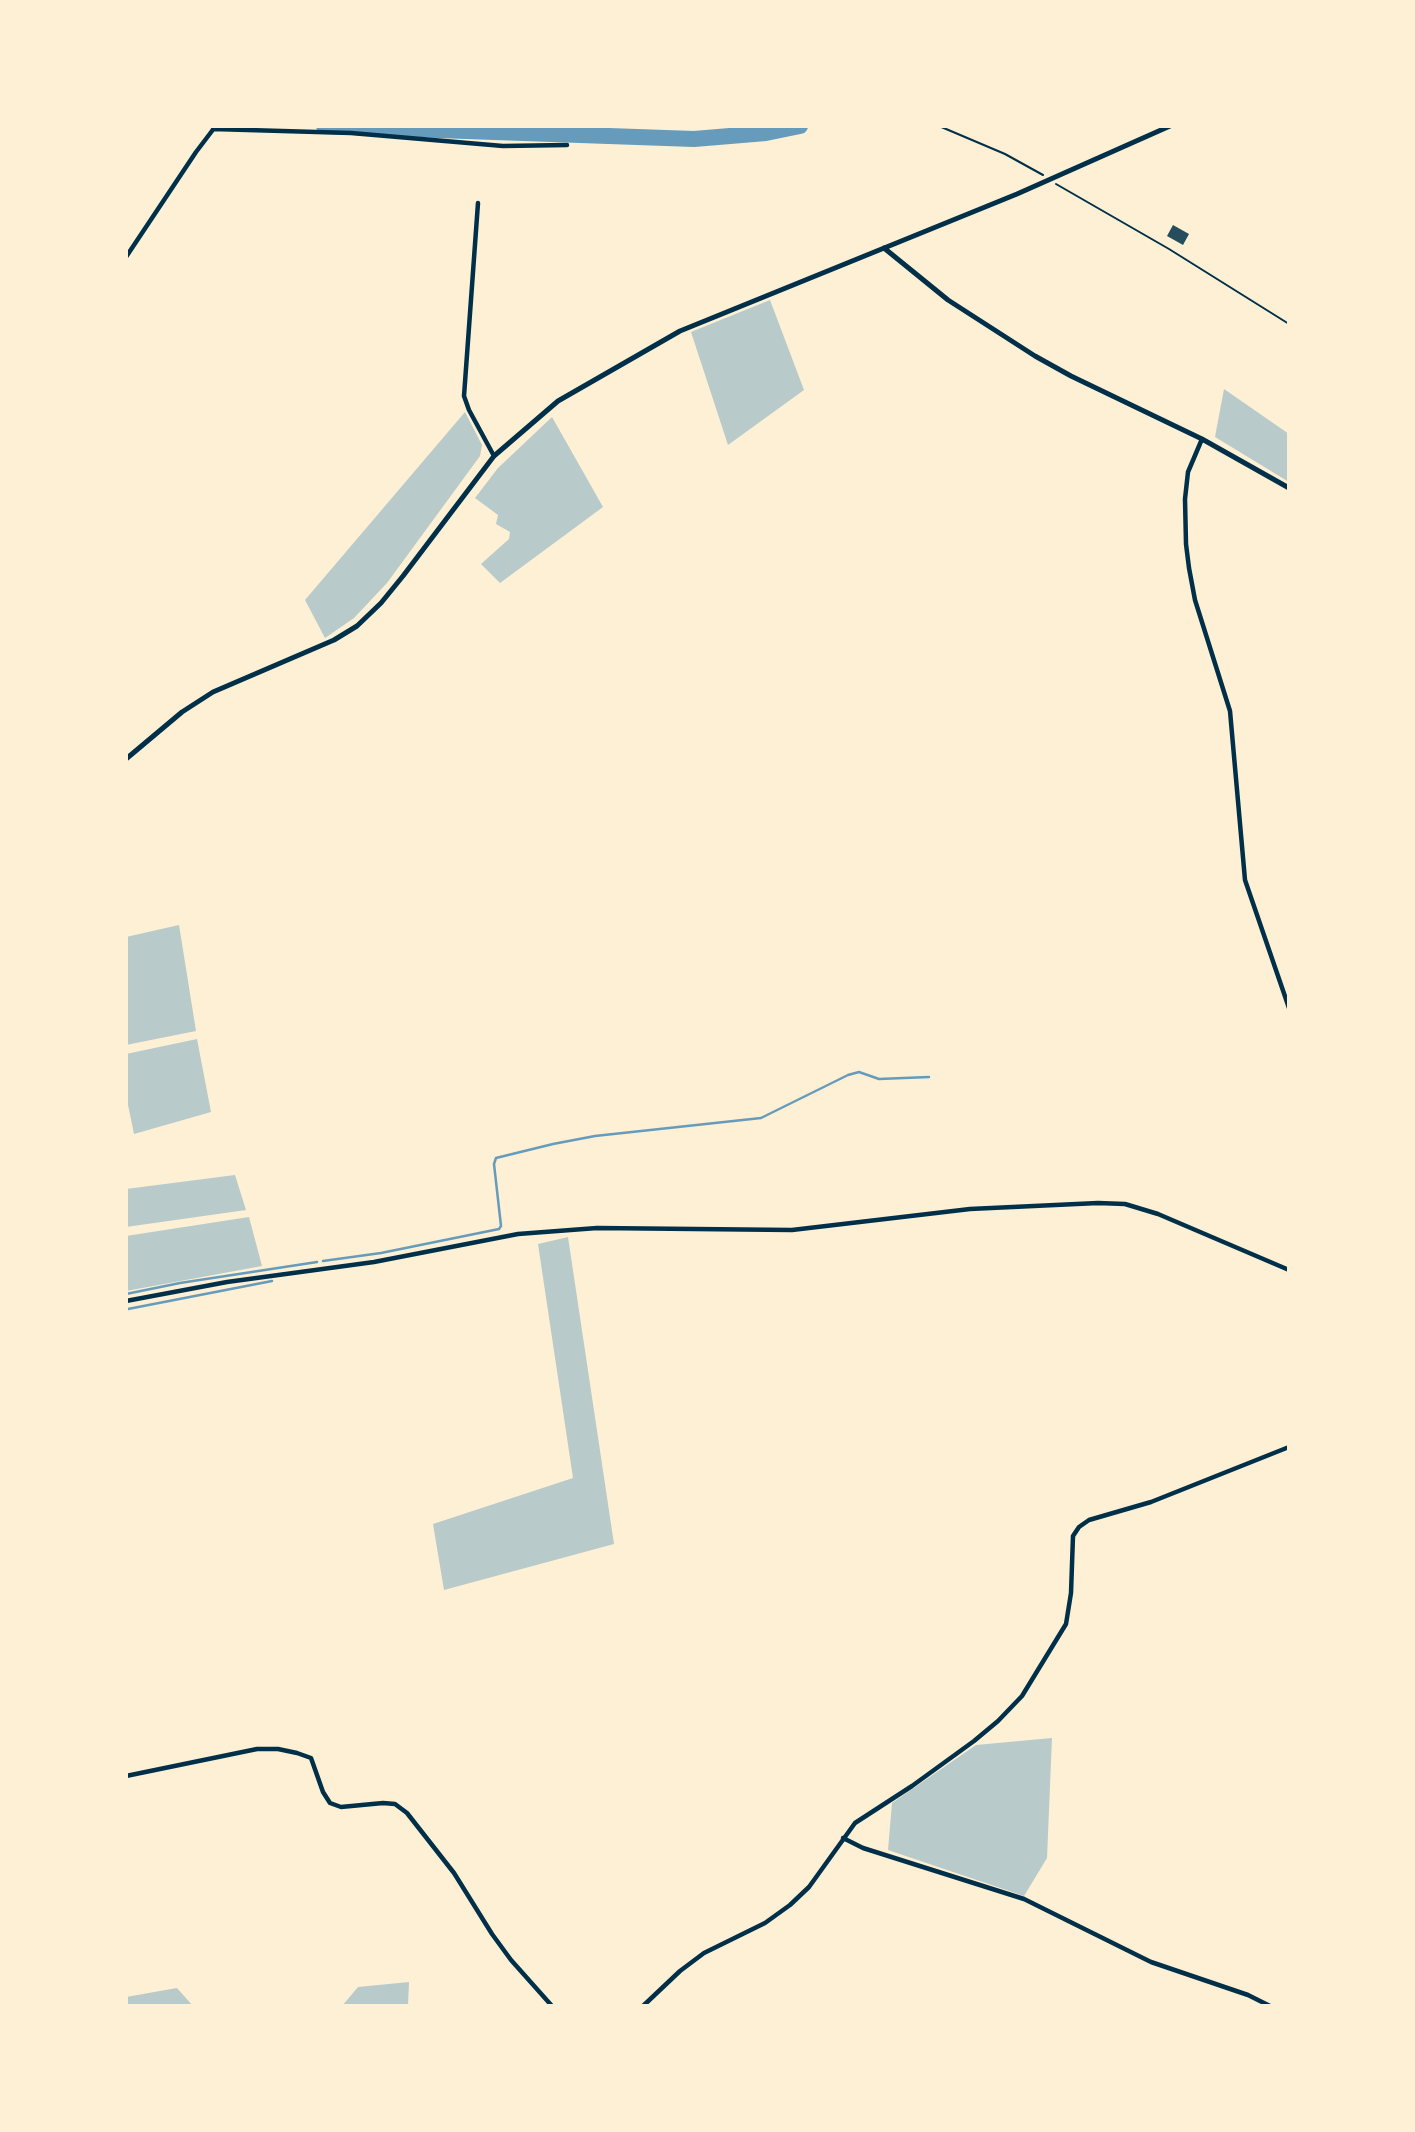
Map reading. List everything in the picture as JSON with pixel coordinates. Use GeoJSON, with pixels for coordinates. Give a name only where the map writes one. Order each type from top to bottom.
{"type":"FeatureCollection","features":[{"type":"Feature","properties":{"kind":"street"},"geometry":{"type":"LineString","coordinates":[[126,759],[182,712],[213,692],[334,640],[357,626],[396,585],[494,457],[558,401],[680,331],[1017,194],[1170,126]]}},
{"type":"Feature","properties":{"kind":"street"},"geometry":{"type":"LineString","coordinates":[[126,257],[214,127],[503,146],[567,145]]}},
{"type":"Feature","properties":{"kind":"street"},"geometry":{"type":"LineString","coordinates":[[478,203],[464,396],[494,457]]}},
{"type":"Feature","properties":{"kind":"street"},"geometry":{"type":"LineString","coordinates":[[884,248],[948,300],[1035,356],[1202,439],[1289,488]]}},
{"type":"Feature","properties":{"kind":"street"},"geometry":{"type":"LineString","coordinates":[[1202,439],[1188,472],[1185,499],[1189,568],[1195,600],[1230,711],[1245,880],[1289,1008]]}},
{"type":"Feature","properties":{"kind":"street"},"geometry":{"type":"LineString","coordinates":[[126,1301],[226,1282],[374,1262],[528,1233],[611,1228],[792,1230],[970,1209],[1087,1204],[1125,1204],[1147,1211],[1289,1270]]}},
{"type":"Feature","properties":{"kind":"street"},"geometry":{"type":"LineString","coordinates":[[643,2006],[680,1971],[704,1953],[765,1923],[790,1905],[809,1887],[855,1823],[974,1741],[1022,1696],[1066,1624],[1071,1594],[1073,1536],[1079,1527],[1089,1520],[1152,1502],[1289,1447]]}},
{"type":"Feature","properties":{"kind":"street"},"geometry":{"type":"LineString","coordinates":[[126,1776],[257,1749],[278,1749],[311,1758],[323,1792],[330,1803],[341,1807],[395,1804],[407,1813],[454,1874],[511,1960],[552,2006]]}},
{"type":"Feature","properties":{"kind":"street"},"geometry":{"type":"LineString","coordinates":[[843,1838],[863,1848],[1024,1899],[1151,1962],[1270,2006]]}},
{"type":"Feature","properties":{"kind":"path"},"geometry":{"type":"LineString","coordinates":[[939,126],[1006,154],[1169,249],[1289,324]]}},
{"type":"Feature","properties":{"kind":"shaded area"},"geometry":{"type":"Polygon","coordinates":[[[770,300],[804,390],[728,445],[691,332],[770,300]]]}},
{"type":"Feature","properties":{"kind":"shaded area"},"geometry":{"type":"Polygon","coordinates":[[[1224,389],[1289,434],[1289,482],[1215,437],[1224,389]]]}},
{"type":"Feature","properties":{"kind":"shaded area"},"geometry":{"type":"Polygon","coordinates":[[[465,412],[482,445],[480,456],[387,583],[354,618],[325,638],[305,600],[465,412]]]}},
{"type":"Feature","properties":{"kind":"shaded area"},"geometry":{"type":"Polygon","coordinates":[[[552,417],[603,507],[500,583],[481,564],[509,539],[510,532],[496,524],[498,515],[475,498],[498,468],[552,417]]]}},
{"type":"Feature","properties":{"kind":"shaded area"},"geometry":{"type":"Polygon","coordinates":[[[179,925],[196,1031],[126,1045],[126,937],[179,925]]]}},
{"type":"Feature","properties":{"kind":"shaded area"},"geometry":{"type":"Polygon","coordinates":[[[197,1039],[211,1112],[134,1134],[126,1095],[126,1054],[197,1039]]]}},
{"type":"Feature","properties":{"kind":"shaded area"},"geometry":{"type":"Polygon","coordinates":[[[235,1175],[246,1210],[126,1227],[126,1189],[235,1175]]]}},
{"type":"Feature","properties":{"kind":"shaded area"},"geometry":{"type":"Polygon","coordinates":[[[249,1217],[262,1266],[126,1291],[126,1236],[249,1217]]]}},
{"type":"Feature","properties":{"kind":"shaded area"},"geometry":{"type":"Polygon","coordinates":[[[568,1237],[614,1544],[444,1590],[433,1524],[573,1478],[538,1244],[568,1237]]]}},
{"type":"Feature","properties":{"kind":"shaded area"},"geometry":{"type":"Polygon","coordinates":[[[1052,1738],[1047,1858],[1024,1896],[888,1850],[892,1803],[976,1745],[1052,1738]]]}},
{"type":"Feature","properties":{"kind":"shaded area"},"geometry":{"type":"Polygon","coordinates":[[[409,1982],[408,2006],[342,2006],[358,1987],[409,1982]]]}},
{"type":"Feature","properties":{"kind":"shaded area"},"geometry":{"type":"Polygon","coordinates":[[[177,1988],[193,2006],[126,2006],[126,1997],[177,1988]]]}},
{"type":"Feature","properties":{"kind":"building"},"geometry":{"type":"Polygon","coordinates":[[[1173,225],[1189,234],[1183,245],[1167,236],[1173,225]]]}},
{"type":"Feature","properties":{"kind":"waterway"},"geometry":{"type":"LineString","coordinates":[[324,126],[694,139],[766,133],[800,126]]}},
{"type":"Feature","properties":{"kind":"waterway"},"geometry":{"type":"LineString","coordinates":[[323,1261],[381,1253],[499,1229],[501,1226],[494,1164],[496,1158],[595,1136],[761,1118],[859,1072],[879,1079],[929,1077]]}},
{"type":"Feature","properties":{"kind":"waterway"},"geometry":{"type":"LineString","coordinates":[[126,1294],[317,1262]]}},
{"type":"Feature","properties":{"kind":"waterway"},"geometry":{"type":"LineString","coordinates":[[128,1309],[272,1281]]}}]}
